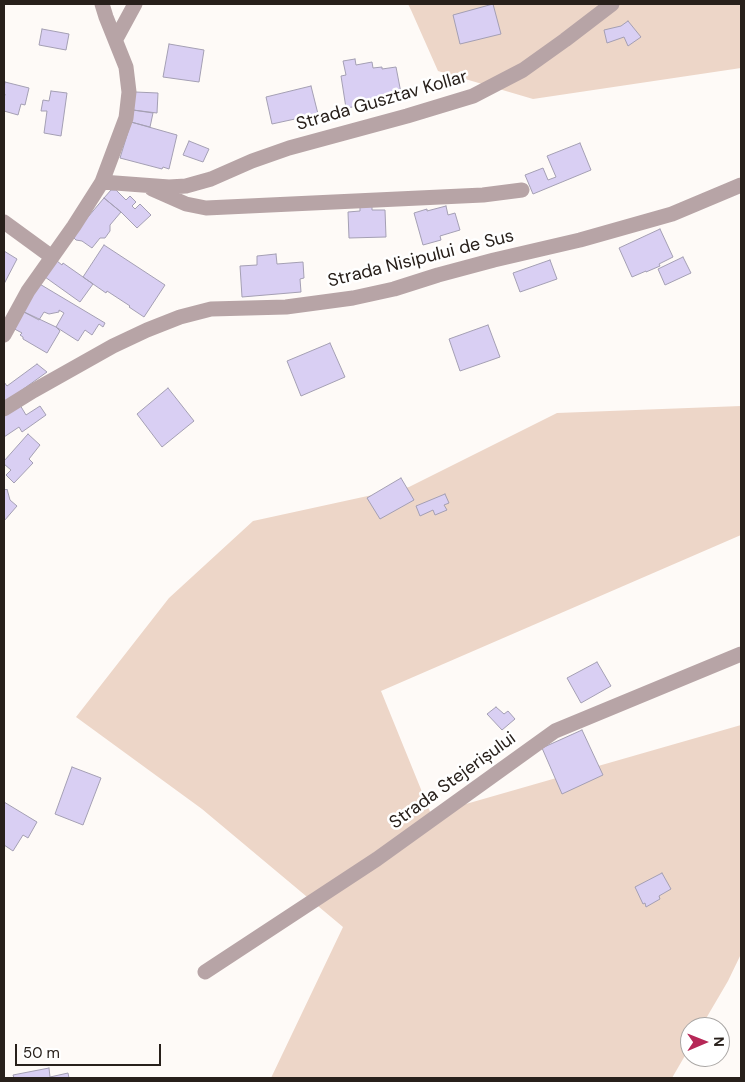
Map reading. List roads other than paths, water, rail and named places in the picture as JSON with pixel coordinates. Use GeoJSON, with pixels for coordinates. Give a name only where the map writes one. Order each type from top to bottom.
{"type":"FeatureCollection","features":[{"type":"Feature","properties":{"kind":"street"},"geometry":{"type":"LineString","coordinates":[[4,335],[28,291],[102,182],[126,118],[129,92],[126,67],[102,4]]}},
{"type":"Feature","properties":{"kind":"street"},"geometry":{"type":"LineString","coordinates":[[116,40],[136,4]]}},
{"type":"Feature","properties":{"kind":"street","name":"Strada Gusztav Kollar"},"geometry":{"type":"LineString","coordinates":[[102,182],[168,187],[186,186],[211,180],[252,161],[289,148],[473,96],[523,70],[612,4]]}},
{"type":"Feature","properties":{"kind":"street","name":"Strada Gusztav Kollar"},"geometry":{"type":"LineString","coordinates":[[144,185],[186,204],[206,208],[474,195],[522,190]]}},
{"type":"Feature","properties":{"kind":"street","name":"Strada Nisipului de Sus"},"geometry":{"type":"LineString","coordinates":[[4,409],[113,346],[180,317],[211,310],[286,308],[394,289],[448,272],[580,240],[672,214],[741,185]]}},
{"type":"Feature","properties":{"kind":"street"},"geometry":{"type":"LineString","coordinates":[[4,222],[52,257]]}},
{"type":"Feature","properties":{"kind":"street","name":"Strada Stejerișului"},"geometry":{"type":"LineString","coordinates":[[205,972],[377,859],[555,731],[741,654]]}}]}
